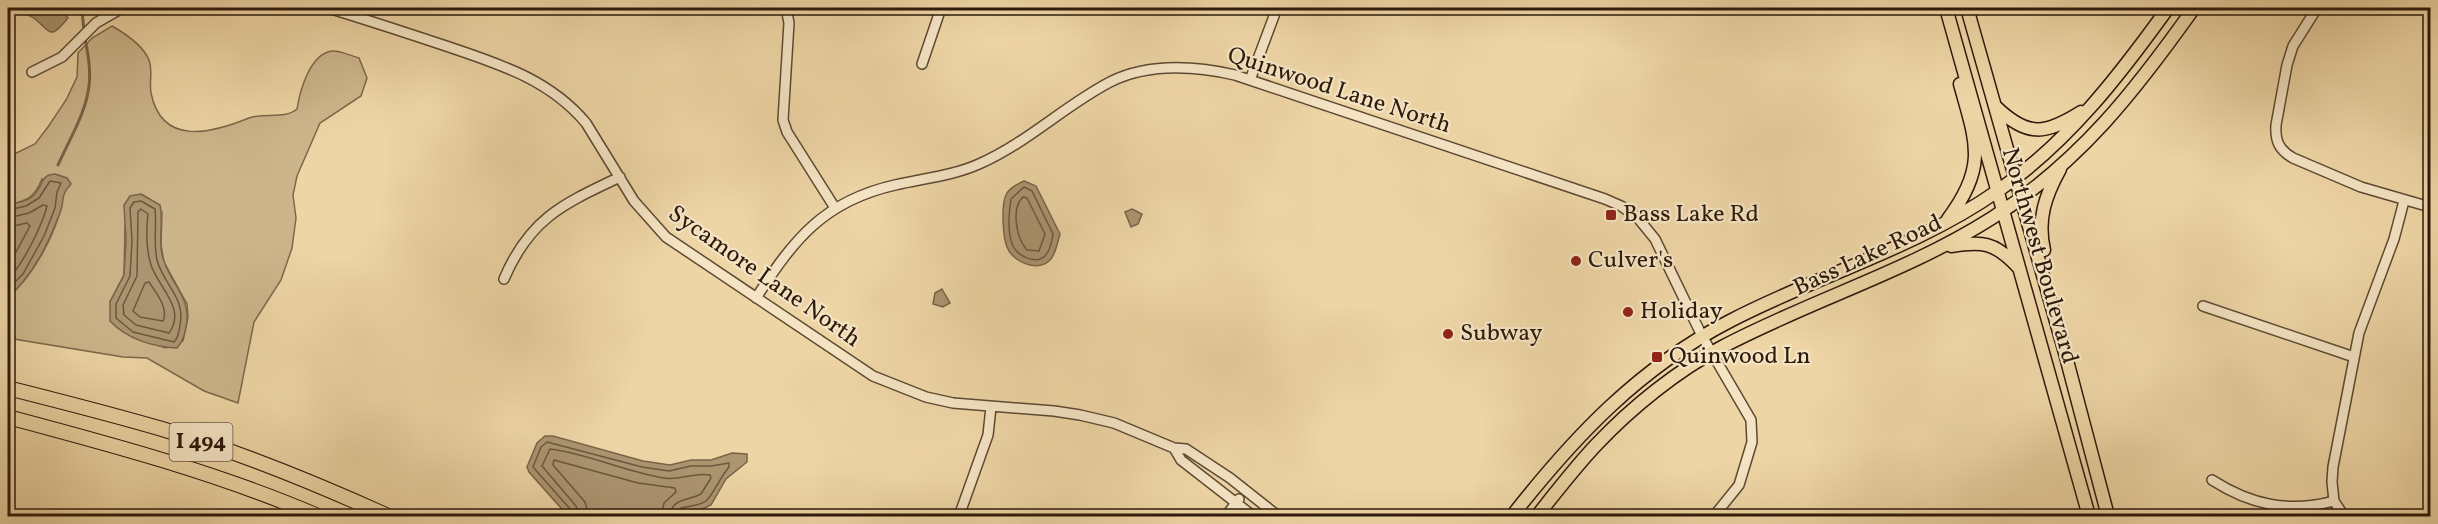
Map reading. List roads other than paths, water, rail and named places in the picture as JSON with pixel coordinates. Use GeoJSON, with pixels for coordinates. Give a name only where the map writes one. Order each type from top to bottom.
{"type":"FeatureCollection","features":[{"type":"Feature","properties":{"kind":"highway","name":"I 494"},"geometry":{"type":"LineString","coordinates":[[8,387],[162,429],[210,445],[333,491],[388,516]]}},
{"type":"Feature","properties":{"kind":"highway","name":"I 494"},"geometry":{"type":"LineString","coordinates":[[8,417],[196,470],[318,516]]}},
{"type":"Feature","properties":{"kind":"main road","name":"Northwest Boulevard"},"geometry":{"type":"LineString","coordinates":[[1947,8],[2089,516]]}},
{"type":"Feature","properties":{"kind":"main road","name":"Northwest Boulevard"},"geometry":{"type":"LineString","coordinates":[[1967,8],[2065,353],[2108,516]]}},
{"type":"Feature","properties":{"kind":"main road","name":"Bass Lake Road"},"geometry":{"type":"LineString","coordinates":[[1512,516],[1556,461],[1592,423],[1657,368],[1702,336],[1752,310],[1944,224],[1999,191],[2016,178],[2056,144],[2112,85],[2168,8]]}},
{"type":"Feature","properties":{"kind":"main road","name":"Bass Lake Road"},"geometry":{"type":"LineString","coordinates":[[1537,516],[1598,443],[1661,387],[1712,354],[1768,325],[1841,291],[1910,264],[1943,247],[2021,198],[2063,163],[2117,111],[2194,8]]}},
{"type":"Feature","properties":{"kind":"main road"},"geometry":{"type":"LineString","coordinates":[[1944,224],[1966,192],[1975,160],[1975,138],[1950,50],[1953,30]]}},
{"type":"Feature","properties":{"kind":"main road"},"geometry":{"type":"LineString","coordinates":[[1995,106],[2014,123],[2042,131],[2062,124],[2095,104]]}},
{"type":"Feature","properties":{"kind":"main road"},"geometry":{"type":"LineString","coordinates":[[2063,163],[2048,193],[2040,225],[2043,247],[2067,331],[2065,353]]}},
{"type":"Feature","properties":{"kind":"main road"},"geometry":{"type":"LineString","coordinates":[[1943,247],[1988,244],[2006,254],[2020,269]]}},
{"type":"Feature","properties":{"kind":"street"},"geometry":{"type":"LineString","coordinates":[[32,72],[62,57],[96,23],[122,8]]}},
{"type":"Feature","properties":{"kind":"street","name":"Sycamore Lane North"},"geometry":{"type":"LineString","coordinates":[[328,8],[500,64],[544,86],[577,112],[586,123],[634,201],[666,237],[873,376],[926,397],[953,403],[1054,411],[1114,423],[1174,448],[1186,449],[1246,490],[1278,516]]}},
{"type":"Feature","properties":{"kind":"street"},"geometry":{"type":"LineString","coordinates":[[786,8],[789,22],[783,120],[787,132],[834,208]]}},
{"type":"Feature","properties":{"kind":"street"},"geometry":{"type":"LineString","coordinates":[[922,64],[941,8]]}},
{"type":"Feature","properties":{"kind":"street"},"geometry":{"type":"LineString","coordinates":[[1250,80],[1277,8]]}},
{"type":"Feature","properties":{"kind":"street"},"geometry":{"type":"LineString","coordinates":[[2317,8],[2293,46],[2287,65],[2276,125],[2275,135],[2278,146],[2293,158],[2336,177],[2404,201],[2430,207]]}},
{"type":"Feature","properties":{"kind":"street","name":"Quinwood Lane North"},"geometry":{"type":"LineString","coordinates":[[756,298],[801,236],[834,208],[876,189],[953,174],[980,164],[1115,80],[1158,69],[1183,67],[1212,70],[1250,80],[1621,206],[1637,217],[1655,239],[1702,336],[1751,420],[1752,442],[1739,485],[1714,516]]}},
{"type":"Feature","properties":{"kind":"street"},"geometry":{"type":"LineString","coordinates":[[504,279],[522,243],[543,220],[582,195],[620,177]]}},
{"type":"Feature","properties":{"kind":"street"},"geometry":{"type":"LineString","coordinates":[[2344,516],[2334,501],[2333,467],[2364,316],[2386,261],[2404,201]]}},
{"type":"Feature","properties":{"kind":"street"},"geometry":{"type":"LineString","coordinates":[[2203,306],[2354,357]]}},
{"type":"Feature","properties":{"kind":"street"},"geometry":{"type":"LineString","coordinates":[[959,516],[988,435],[992,407]]}},
{"type":"Feature","properties":{"kind":"street","name":"Sycamore Lane North"},"geometry":{"type":"LineString","coordinates":[[1174,448],[1180,460],[1253,516]]}},
{"type":"Feature","properties":{"kind":"street"},"geometry":{"type":"LineString","coordinates":[[2212,480],[2242,498],[2270,505],[2301,507],[2334,501]]}},
{"type":"Feature","properties":{"kind":"street"},"geometry":{"type":"LineString","coordinates":[[1226,516],[1246,490]]}},
{"type":"Feature","properties":{"kind":"water"},"geometry":{"type":"Polygon","coordinates":[[[8,8],[61,8],[68,18],[58,29],[51,32],[32,17],[8,10],[8,8]]]}},
{"type":"Feature","properties":{"kind":"water"},"geometry":{"type":"Polygon","coordinates":[[[55,174],[67,178],[71,184],[64,195],[60,213],[39,259],[17,289],[8,297],[8,205],[30,198],[38,190],[44,178],[55,174]]]}},
{"type":"Feature","properties":{"kind":"water"},"geometry":{"type":"Polygon","coordinates":[[[1024,181],[1036,186],[1060,234],[1052,258],[1045,264],[1032,265],[1019,261],[1007,247],[1004,236],[1004,200],[1011,188],[1024,181]]]}},
{"type":"Feature","properties":{"kind":"water"},"geometry":{"type":"Polygon","coordinates":[[[141,194],[160,205],[162,254],[167,270],[186,308],[185,330],[177,348],[141,341],[124,333],[110,321],[110,302],[124,275],[126,241],[124,205],[130,196],[141,194]]]}},
{"type":"Feature","properties":{"kind":"water"},"geometry":{"type":"Polygon","coordinates":[[[1132,209],[1142,214],[1138,224],[1131,227],[1125,212],[1132,209]]]}},
{"type":"Feature","properties":{"kind":"water"},"geometry":{"type":"Polygon","coordinates":[[[942,289],[950,303],[943,307],[933,304],[935,293],[942,289]]]}},
{"type":"Feature","properties":{"kind":"water"},"geometry":{"type":"Polygon","coordinates":[[[545,436],[553,436],[643,461],[670,465],[691,460],[711,460],[732,453],[747,454],[747,462],[726,479],[711,505],[696,512],[673,516],[568,516],[527,467],[537,443],[545,436]]]}},
{"type":"Feature","properties":{"kind":"waterway"},"geometry":{"type":"LineString","coordinates":[[84,8],[82,10],[84,32]]}},
{"type":"Feature","properties":{"kind":"waterway"},"geometry":{"type":"LineString","coordinates":[[58,165],[81,116],[87,96],[90,74],[85,38]]}},
{"type":"Feature","properties":{"kind":"place","name":"Bass Lake Rd"},"geometry":{"type":"Point","coordinates":[1611,215]}},
{"type":"Feature","properties":{"kind":"place","name":"Culver's"},"geometry":{"type":"Point","coordinates":[1576,261]}},
{"type":"Feature","properties":{"kind":"place","name":"Holiday"},"geometry":{"type":"Point","coordinates":[1628,312]}},
{"type":"Feature","properties":{"kind":"place","name":"Subway"},"geometry":{"type":"Point","coordinates":[1448,334]}},
{"type":"Feature","properties":{"kind":"place","name":"Quinwood Ln"},"geometry":{"type":"Point","coordinates":[1657,357]}}]}
